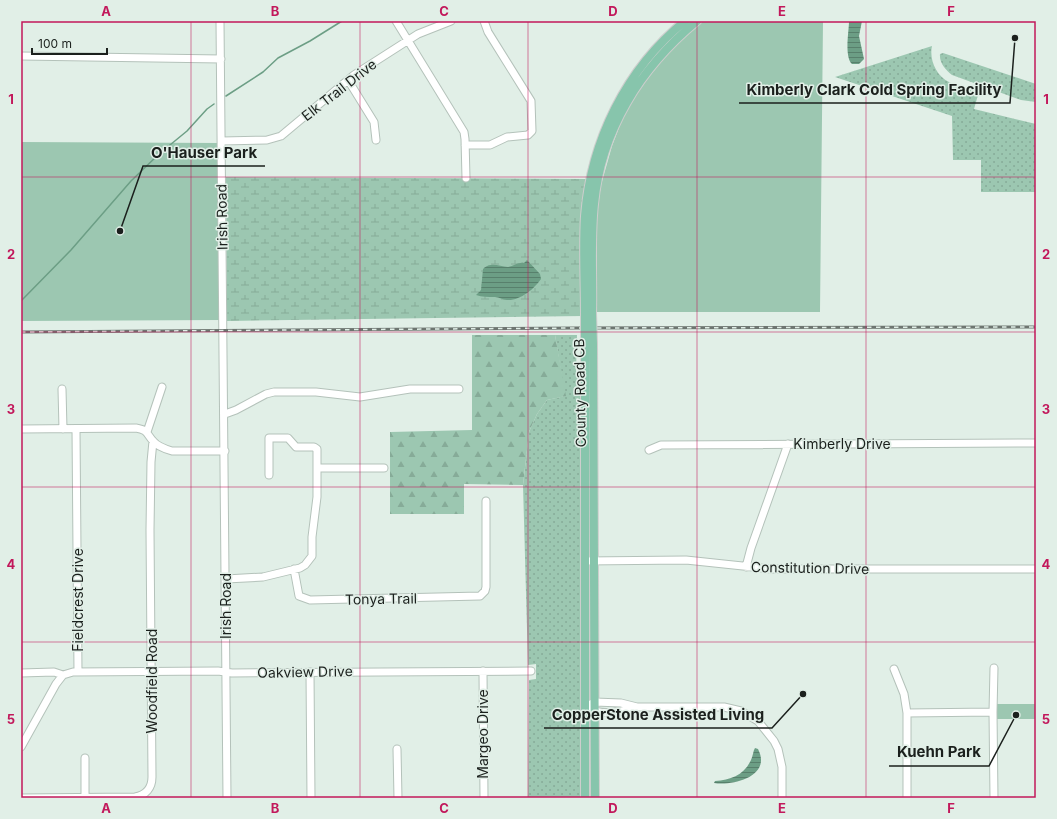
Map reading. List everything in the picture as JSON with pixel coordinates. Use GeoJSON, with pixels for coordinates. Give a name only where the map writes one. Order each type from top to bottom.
{"type":"FeatureCollection","features":[{"type":"Feature","properties":{"kind":"main road","name":"County Road CB"},"geometry":{"type":"LineString","coordinates":[[589,314],[585,218],[589,186],[597,154],[613,113],[631,80],[655,50],[685,21]]}},
{"type":"Feature","properties":{"kind":"main road","name":"County Road CB"},"geometry":{"type":"LineString","coordinates":[[585,798],[585,561],[589,314],[594,202],[600,171],[611,134],[618,118],[638,83],[671,44],[697,21]]}},
{"type":"Feature","properties":{"kind":"main road","name":"County Road CB"},"geometry":{"type":"LineString","coordinates":[[589,344],[594,561],[595,798]]}},
{"type":"Feature","properties":{"kind":"street","name":"Irish Road"},"geometry":{"type":"LineString","coordinates":[[220,21],[228,798]]}},
{"type":"Feature","properties":{"kind":"street"},"geometry":{"type":"LineString","coordinates":[[396,21],[462,129],[465,136],[466,178]]}},
{"type":"Feature","properties":{"kind":"street","name":"Elk Trail Drive"},"geometry":{"type":"LineString","coordinates":[[222,141],[267,140],[281,136],[348,80],[424,31],[452,21]]}},
{"type":"Feature","properties":{"kind":"street"},"geometry":{"type":"LineString","coordinates":[[465,145],[493,144],[507,137],[526,136],[531,133],[532,128],[531,101],[488,32],[484,21]]}},
{"type":"Feature","properties":{"kind":"street"},"geometry":{"type":"LineString","coordinates":[[21,56],[220,59]]}},
{"type":"Feature","properties":{"kind":"street"},"geometry":{"type":"LineString","coordinates":[[348,80],[374,122],[376,140]]}},
{"type":"Feature","properties":{"kind":"street"},"geometry":{"type":"LineString","coordinates":[[147,432],[162,387]]}},
{"type":"Feature","properties":{"kind":"street"},"geometry":{"type":"LineString","coordinates":[[62,389],[63,429]]}},
{"type":"Feature","properties":{"kind":"street"},"geometry":{"type":"LineString","coordinates":[[225,414],[236,410],[266,394],[274,392],[316,392],[360,397],[410,389],[459,389]]}},
{"type":"Feature","properties":{"kind":"street"},"geometry":{"type":"LineString","coordinates":[[21,429],[136,428],[147,432],[153,441],[162,448],[172,451],[225,451]]}},
{"type":"Feature","properties":{"kind":"street","name":"Fieldcrest Drive"},"geometry":{"type":"LineString","coordinates":[[63,675],[78,672],[76,429]]}},
{"type":"Feature","properties":{"kind":"street"},"geometry":{"type":"LineString","coordinates":[[226,579],[263,577],[294,570],[305,565],[312,556],[312,537],[317,497],[316,448],[296,447],[288,438],[269,438],[269,475]]}},
{"type":"Feature","properties":{"kind":"street","name":"Woodfield Road"},"geometry":{"type":"LineString","coordinates":[[21,798],[140,796],[151,785],[152,671],[150,530],[151,458],[153,441]]}},
{"type":"Feature","properties":{"kind":"street","name":"Kimberly Drive"},"geometry":{"type":"LineString","coordinates":[[649,450],[661,445],[1036,443]]}},
{"type":"Feature","properties":{"kind":"street"},"geometry":{"type":"LineString","coordinates":[[746,567],[750,548],[788,444]]}},
{"type":"Feature","properties":{"kind":"street"},"geometry":{"type":"LineString","coordinates":[[317,468],[384,468]]}},
{"type":"Feature","properties":{"kind":"street","name":"Tonya Trail"},"geometry":{"type":"LineString","coordinates":[[294,570],[299,596],[310,600],[476,597],[484,594],[486,587],[486,501]]}},
{"type":"Feature","properties":{"kind":"street","name":"Constitution Drive"},"geometry":{"type":"LineString","coordinates":[[585,561],[686,560],[771,569],[1036,569]]}},
{"type":"Feature","properties":{"kind":"street"},"geometry":{"type":"LineString","coordinates":[[994,668],[994,798]]}},
{"type":"Feature","properties":{"kind":"street"},"geometry":{"type":"LineString","coordinates":[[894,669],[904,694],[907,712],[907,798]]}},
{"type":"Feature","properties":{"kind":"street","name":"Margeo Drive"},"geometry":{"type":"LineString","coordinates":[[483,671],[484,798]]}},
{"type":"Feature","properties":{"kind":"street","name":"Oakview Drive"},"geometry":{"type":"LineString","coordinates":[[78,672],[531,671]]}},
{"type":"Feature","properties":{"kind":"street"},"geometry":{"type":"LineString","coordinates":[[21,672],[54,672],[63,675],[56,684],[21,747]]}},
{"type":"Feature","properties":{"kind":"street"},"geometry":{"type":"LineString","coordinates":[[310,672],[311,798]]}},
{"type":"Feature","properties":{"kind":"street"},"geometry":{"type":"LineString","coordinates":[[585,707],[595,702],[621,703],[637,707],[724,707],[732,708],[749,715],[758,721],[778,749],[782,767],[782,798]]}},
{"type":"Feature","properties":{"kind":"street"},"geometry":{"type":"LineString","coordinates":[[585,707],[595,712],[622,712],[637,707]]}},
{"type":"Feature","properties":{"kind":"street"},"geometry":{"type":"LineString","coordinates":[[907,712],[993,712]]}},
{"type":"Feature","properties":{"kind":"street"},"geometry":{"type":"LineString","coordinates":[[397,749],[398,798]]}},
{"type":"Feature","properties":{"kind":"street"},"geometry":{"type":"LineString","coordinates":[[85,758],[85,798]]}},
{"type":"Feature","properties":{"kind":"green space"},"geometry":{"type":"Polygon","coordinates":[[[700,21],[823,21],[820,312],[597,312],[597,213],[601,185],[612,146],[625,112],[653,68],[700,21]]]}},
{"type":"Feature","properties":{"kind":"green space"},"geometry":{"type":"Polygon","coordinates":[[[932,46],[931,51],[934,67],[940,76],[953,84],[975,92],[978,95],[974,109],[1036,124],[1036,192],[981,192],[981,160],[953,160],[952,116],[835,77],[932,46]]]}},
{"type":"Feature","properties":{"kind":"green space"},"geometry":{"type":"Polygon","coordinates":[[[943,53],[1036,84],[1036,102],[1021,100],[952,75],[945,69],[942,63],[940,54],[943,53]]]}},
{"type":"Feature","properties":{"kind":"green space"},"geometry":{"type":"Polygon","coordinates":[[[21,142],[219,143],[220,320],[21,321],[21,142]]]}},
{"type":"Feature","properties":{"kind":"green space"},"geometry":{"type":"Polygon","coordinates":[[[226,177],[589,179],[583,316],[227,321],[226,177]]]}},
{"type":"Feature","properties":{"kind":"green space"},"geometry":{"type":"Polygon","coordinates":[[[472,335],[555,335],[566,396],[547,400],[537,414],[529,432],[523,485],[464,484],[464,514],[390,514],[390,432],[472,430],[472,335]]]}},
{"type":"Feature","properties":{"kind":"green space"},"geometry":{"type":"Polygon","coordinates":[[[555,335],[577,335],[576,373],[580,373],[582,798],[528,798],[529,680],[536,679],[536,664],[528,665],[523,485],[529,432],[537,414],[547,400],[565,396],[555,335]]]}},
{"type":"Feature","properties":{"kind":"green space"},"geometry":{"type":"Polygon","coordinates":[[[997,704],[1036,704],[1036,719],[997,719],[997,704]]]}},
{"type":"Feature","properties":{"kind":"shaded area"},"geometry":{"type":"Polygon","coordinates":[[[849,21],[862,21],[859,36],[864,59],[859,64],[852,64],[848,55],[849,21]]]}},
{"type":"Feature","properties":{"kind":"shaded area"},"geometry":{"type":"Polygon","coordinates":[[[527,260],[540,274],[541,279],[535,287],[526,294],[512,300],[476,295],[481,290],[483,269],[489,265],[508,267],[524,263],[527,260]]]}},
{"type":"Feature","properties":{"kind":"shaded area"},"geometry":{"type":"Polygon","coordinates":[[[755,748],[758,749],[761,758],[760,766],[756,772],[740,781],[722,784],[714,783],[715,781],[732,778],[741,773],[752,758],[755,748]]]}},
{"type":"Feature","properties":{"kind":"waterway"},"geometry":{"type":"LineString","coordinates":[[226,96],[263,72],[278,58],[310,41],[342,21]]}},
{"type":"Feature","properties":{"kind":"waterway"},"geometry":{"type":"LineString","coordinates":[[21,301],[71,250],[131,181],[159,154],[187,131],[207,109],[214,104]]}},
{"type":"Feature","properties":{"kind":"railway"},"geometry":{"type":"LineString","coordinates":[[21,332],[576,328],[1036,327]]}},
{"type":"Feature","properties":{"kind":"place","name":"Kimberly Clark Cold Spring Facility"},"geometry":{"type":"Point","coordinates":[1015,38]}},
{"type":"Feature","properties":{"kind":"place","name":"O'Hauser Park"},"geometry":{"type":"Point","coordinates":[120,231]}},
{"type":"Feature","properties":{"kind":"place","name":"CopperStone Assisted Living"},"geometry":{"type":"Point","coordinates":[803,694]}},
{"type":"Feature","properties":{"kind":"place","name":"Kuehn Park"},"geometry":{"type":"Point","coordinates":[1016,715]}}]}
